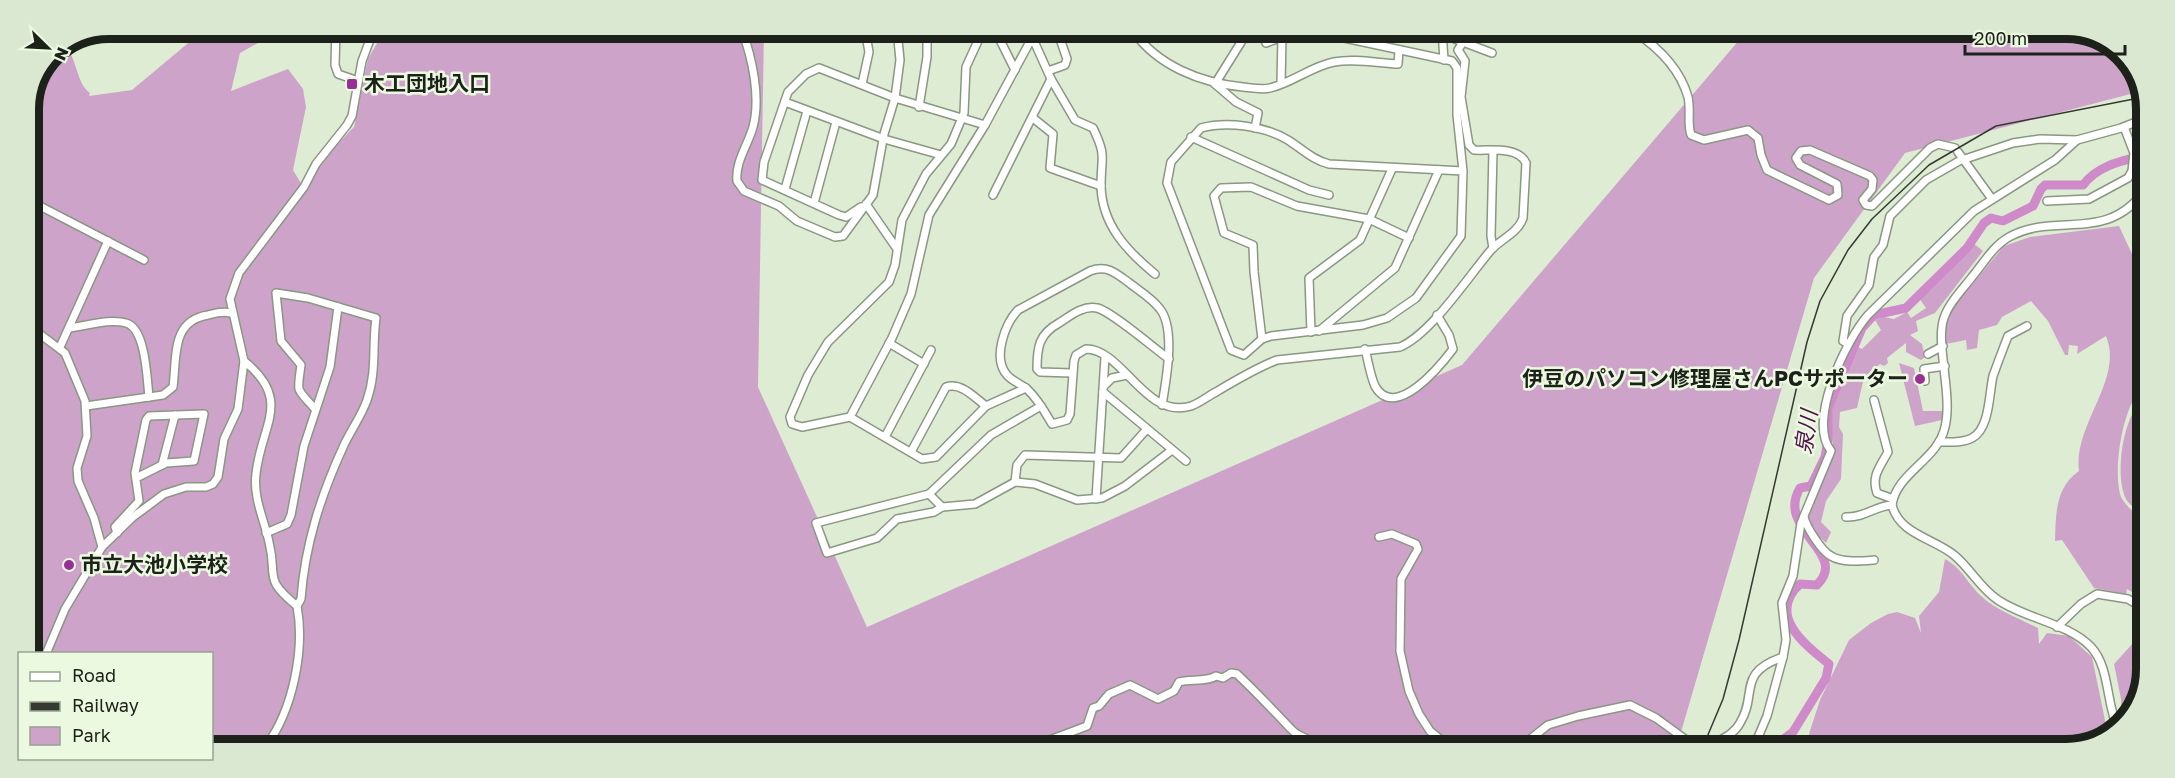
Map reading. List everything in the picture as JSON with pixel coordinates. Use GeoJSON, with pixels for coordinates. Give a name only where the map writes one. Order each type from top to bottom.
{"type":"FeatureCollection","features":[{"type":"Feature","properties":{"kind":"street"},"geometry":{"type":"LineString","coordinates":[[335,39],[334,65],[338,74],[357,81]]}},
{"type":"Feature","properties":{"kind":"street"},"geometry":{"type":"LineString","coordinates":[[47,652],[65,609],[102,547],[164,494],[186,487],[213,484],[218,477],[224,439],[238,409],[244,361],[231,313],[230,299],[239,273],[304,187],[316,164],[347,125],[352,116],[357,81],[370,39]]}},
{"type":"Feature","properties":{"kind":"street"},"geometry":{"type":"LineString","coordinates":[[745,39],[751,57],[755,112],[753,125],[738,165],[736,176],[739,185],[751,194],[779,206],[797,221],[835,237],[843,236],[873,195],[895,98],[900,60],[898,39]]}},
{"type":"Feature","properties":{"kind":"street"},"geometry":{"type":"LineString","coordinates":[[862,84],[869,52],[867,39]]}},
{"type":"Feature","properties":{"kind":"street"},"geometry":{"type":"LineString","coordinates":[[919,107],[927,57],[927,39]]}},
{"type":"Feature","properties":{"kind":"street"},"geometry":{"type":"LineString","coordinates":[[979,39],[966,67],[966,104],[961,118],[951,144],[912,197],[902,220],[889,282],[828,342],[808,375],[790,417],[792,424],[802,427],[850,417],[922,459],[936,457],[986,406],[1026,388]]}},
{"type":"Feature","properties":{"kind":"street"},"geometry":{"type":"LineString","coordinates":[[1000,39],[1015,70]]}},
{"type":"Feature","properties":{"kind":"street"},"geometry":{"type":"LineString","coordinates":[[850,417],[889,344],[918,271],[928,215],[985,125],[1015,70],[1028,39]]}},
{"type":"Feature","properties":{"kind":"street"},"geometry":{"type":"LineString","coordinates":[[1034,39],[1051,80],[1075,120],[1093,128],[1102,146],[1105,161],[1101,186],[1106,213],[1116,237],[1155,274]]}},
{"type":"Feature","properties":{"kind":"street"},"geometry":{"type":"LineString","coordinates":[[1048,71],[1065,65],[1067,59],[1060,39]]}},
{"type":"Feature","properties":{"kind":"street"},"geometry":{"type":"LineString","coordinates":[[1139,39],[1157,57],[1215,84],[1236,102],[1258,113],[1255,128]]}},
{"type":"Feature","properties":{"kind":"street"},"geometry":{"type":"LineString","coordinates":[[1215,84],[1243,39]]}},
{"type":"Feature","properties":{"kind":"street"},"geometry":{"type":"LineString","coordinates":[[1266,43],[1277,39]]}},
{"type":"Feature","properties":{"kind":"street"},"geometry":{"type":"LineString","coordinates":[[1281,83],[1282,39]]}},
{"type":"Feature","properties":{"kind":"street"},"geometry":{"type":"LineString","coordinates":[[1349,39],[1452,61],[1456,68],[1457,115],[1463,171],[1461,236],[1416,298],[1387,318],[1319,331],[1271,336],[1262,339],[1244,356],[1231,350],[1167,183],[1167,172],[1171,162],[1201,128],[1208,126],[1255,128],[1286,139],[1320,162],[1392,169],[1463,171]]}},
{"type":"Feature","properties":{"kind":"street"},"geometry":{"type":"LineString","coordinates":[[1443,39],[1444,60]]}},
{"type":"Feature","properties":{"kind":"street"},"geometry":{"type":"LineString","coordinates":[[1455,39],[1492,52]]}},
{"type":"Feature","properties":{"kind":"street"},"geometry":{"type":"LineString","coordinates":[[1162,405],[1169,359],[1166,318],[1161,309],[1117,274],[1098,268],[1018,310],[1010,319],[1004,331],[1001,360],[1006,375],[1026,388],[1052,424],[1067,420],[1070,414],[1072,373],[1074,361],[1080,351],[1092,349],[1105,357],[1162,405],[1176,408],[1192,406],[1259,367],[1277,360],[1400,347],[1409,344],[1437,315],[1493,248],[1521,225],[1526,163],[1523,157],[1515,152],[1474,150],[1469,145],[1461,97],[1465,61],[1458,50],[1465,39]]}},
{"type":"Feature","properties":{"kind":"street"},"geometry":{"type":"LineString","coordinates":[[1646,39],[1658,47],[1677,74],[1688,98],[1691,135],[1704,140],[1748,130],[1758,138],[1767,170],[1829,200],[1838,195],[1837,184],[1800,165],[1796,158],[1800,151],[1810,150],[1869,176],[1873,180],[1872,189],[1863,200],[1866,205],[1872,206],[1930,148],[1938,144],[1956,150],[1964,158],[1992,199]]}},
{"type":"Feature","properties":{"kind":"street"},"geometry":{"type":"LineString","coordinates":[[1215,84],[1270,88],[1332,62],[1398,64],[1399,50]]}},
{"type":"Feature","properties":{"kind":"street"},"geometry":{"type":"LineString","coordinates":[[866,204],[846,217],[762,180],[764,162],[788,92],[806,74],[819,68],[919,107],[985,125]]}},
{"type":"Feature","properties":{"kind":"street"},"geometry":{"type":"LineString","coordinates":[[993,195],[1051,80]]}},
{"type":"Feature","properties":{"kind":"street"},"geometry":{"type":"LineString","coordinates":[[785,102],[884,139],[941,155]]}},
{"type":"Feature","properties":{"kind":"street"},"geometry":{"type":"LineString","coordinates":[[785,189],[807,111]]}},
{"type":"Feature","properties":{"kind":"street"},"geometry":{"type":"LineString","coordinates":[[1033,118],[1053,134],[1054,144],[1050,168],[1101,186]]}},
{"type":"Feature","properties":{"kind":"street"},"geometry":{"type":"LineString","coordinates":[[814,203],[836,122]]}},
{"type":"Feature","properties":{"kind":"street"},"geometry":{"type":"LineString","coordinates":[[1848,344],[1843,341],[1847,316],[1869,285],[1875,257],[1883,245],[1890,216],[1926,180],[1964,158],[2022,142],[2040,139],[2077,140],[2136,123]]}},
{"type":"Feature","properties":{"kind":"street"},"geometry":{"type":"LineString","coordinates":[[2047,201],[2089,199],[2128,178],[2134,163],[2134,153],[2124,127]]}},
{"type":"Feature","properties":{"kind":"street"},"geometry":{"type":"LineString","coordinates":[[1191,137],[1309,190],[1329,195]]}},
{"type":"Feature","properties":{"kind":"street"},"geometry":{"type":"LineString","coordinates":[[1757,739],[1767,716],[1783,657],[1786,640],[1782,603],[1793,576],[1801,523],[1831,452],[1824,443],[1825,406],[1848,344],[1868,315],[1974,211],[2055,160],[2077,140]]}},
{"type":"Feature","properties":{"kind":"street"},"geometry":{"type":"LineString","coordinates":[[1493,151],[1491,236],[1493,248]]}},
{"type":"Feature","properties":{"kind":"street"},"geometry":{"type":"LineString","coordinates":[[1311,332],[1309,278],[1360,240],[1392,169]]}},
{"type":"Feature","properties":{"kind":"street"},"geometry":{"type":"LineString","coordinates":[[1319,331],[1395,268],[1439,170]]}},
{"type":"Feature","properties":{"kind":"street"},"geometry":{"type":"LineString","coordinates":[[1262,339],[1253,244],[1224,233],[1214,196],[1216,192],[1221,189],[1251,187],[1297,206],[1369,219],[1409,238]]}},
{"type":"Feature","properties":{"kind":"street"},"geometry":{"type":"LineString","coordinates":[[1846,517],[1859,518],[1880,506],[1893,502],[1902,484],[1940,442],[1947,416],[1942,333],[1946,314],[2000,243],[2029,231],[2114,218],[2136,200]]}},
{"type":"Feature","properties":{"kind":"street"},"geometry":{"type":"LineString","coordinates":[[866,204],[897,249]]}},
{"type":"Feature","properties":{"kind":"street"},"geometry":{"type":"LineString","coordinates":[[39,206],[144,260]]}},
{"type":"Feature","properties":{"kind":"street"},"geometry":{"type":"LineString","coordinates":[[60,347],[108,241]]}},
{"type":"Feature","properties":{"kind":"street"},"geometry":{"type":"LineString","coordinates":[[297,606],[301,599],[308,548],[325,486],[367,401],[374,377],[376,318],[308,298],[276,293],[281,341],[301,365],[298,389],[300,395],[315,409]]}},
{"type":"Feature","properties":{"kind":"street"},"geometry":{"type":"LineString","coordinates":[[266,533],[287,524],[291,515],[304,446],[330,367],[338,307]]}},
{"type":"Feature","properties":{"kind":"street"},"geometry":{"type":"LineString","coordinates":[[1072,373],[1040,372],[1037,369],[1039,342],[1047,330],[1080,310],[1092,308],[1104,311],[1169,359]]}},
{"type":"Feature","properties":{"kind":"street"},"geometry":{"type":"LineString","coordinates":[[86,406],[163,395],[173,387],[179,338],[188,321],[194,317],[231,313]]}},
{"type":"Feature","properties":{"kind":"street"},"geometry":{"type":"LineString","coordinates":[[1365,349],[1375,386],[1380,392],[1393,397],[1403,396],[1431,376],[1453,349],[1449,334],[1437,315]]}},
{"type":"Feature","properties":{"kind":"street"},"geometry":{"type":"LineString","coordinates":[[69,328],[120,322],[129,323],[136,329],[144,358],[149,397]]}},
{"type":"Feature","properties":{"kind":"street"},"geometry":{"type":"LineString","coordinates":[[1940,442],[1974,438],[1979,432],[1986,414],[1994,373],[2008,336],[2027,326]]}},
{"type":"Feature","properties":{"kind":"street"},"geometry":{"type":"LineString","coordinates":[[39,333],[60,347],[69,359],[86,406],[87,436],[77,468],[78,481],[94,518],[102,547]]}},
{"type":"Feature","properties":{"kind":"street"},"geometry":{"type":"LineString","coordinates":[[889,344],[924,364]]}},
{"type":"Feature","properties":{"kind":"street"},"geometry":{"type":"LineString","coordinates":[[1928,354],[1943,346]]}},
{"type":"Feature","properties":{"kind":"street"},"geometry":{"type":"LineString","coordinates":[[885,437],[931,350]]}},
{"type":"Feature","properties":{"kind":"street"},"geometry":{"type":"LineString","coordinates":[[1096,499],[1105,357]]}},
{"type":"Feature","properties":{"kind":"street"},"geometry":{"type":"LineString","coordinates":[[244,361],[267,383],[271,395],[269,418],[256,475],[256,493],[270,543],[270,569],[275,584],[297,606],[301,628],[299,663],[281,717],[270,739]]}},
{"type":"Feature","properties":{"kind":"street"},"geometry":{"type":"LineString","coordinates":[[1925,381],[1924,369],[1945,366]]}},
{"type":"Feature","properties":{"kind":"street"},"geometry":{"type":"LineString","coordinates":[[1104,389],[1112,378],[1127,375]]}},
{"type":"Feature","properties":{"kind":"street"},"geometry":{"type":"LineString","coordinates":[[911,452],[946,387],[953,385],[961,387],[986,406]]}},
{"type":"Feature","properties":{"kind":"street"},"geometry":{"type":"LineString","coordinates":[[1104,389],[1186,461]]}},
{"type":"Feature","properties":{"kind":"street"},"geometry":{"type":"LineString","coordinates":[[1874,400],[1888,452],[1873,479],[1877,493],[1893,502],[1901,523],[1953,554],[1996,599],[2077,636],[2094,650],[2100,660],[2114,720]]}},
{"type":"Feature","properties":{"kind":"street"},"geometry":{"type":"LineString","coordinates":[[1041,406],[991,435],[929,494],[816,523],[827,553],[877,538],[897,519],[934,512],[942,507],[975,504],[1015,482],[1035,484],[1077,500],[1096,499],[1125,486],[1172,450]]}},
{"type":"Feature","properties":{"kind":"street"},"geometry":{"type":"LineString","coordinates":[[117,533],[115,527],[138,504],[136,478],[146,420],[149,416],[204,414],[194,461],[162,465],[136,478]]}},
{"type":"Feature","properties":{"kind":"street"},"geometry":{"type":"LineString","coordinates":[[162,465],[175,415]]}},
{"type":"Feature","properties":{"kind":"street"},"geometry":{"type":"LineString","coordinates":[[1015,482],[1017,465],[1025,455],[1121,458],[1147,429]]}},
{"type":"Feature","properties":{"kind":"street"},"geometry":{"type":"LineString","coordinates":[[929,494],[942,507]]}},
{"type":"Feature","properties":{"kind":"street"},"geometry":{"type":"LineString","coordinates":[[1801,523],[1830,556],[1857,561],[1874,560]]}},
{"type":"Feature","properties":{"kind":"street"},"geometry":{"type":"LineString","coordinates":[[1379,537],[1392,534],[1416,544],[1418,549],[1401,579],[1400,651],[1409,691],[1419,714],[1431,731],[1440,739]]}},
{"type":"Feature","properties":{"kind":"street"},"geometry":{"type":"LineString","coordinates":[[2057,627],[2081,603],[2097,594],[2128,599],[2136,604]]}},
{"type":"Feature","properties":{"kind":"street"},"geometry":{"type":"LineString","coordinates":[[1722,739],[1732,733],[1741,723],[1748,690],[1760,668],[1783,657]]}},
{"type":"Feature","properties":{"kind":"street"},"geometry":{"type":"LineString","coordinates":[[1052,739],[1087,726],[1093,708],[1099,706],[1109,694],[1130,685],[1158,699],[1174,691],[1179,682],[1196,678],[1210,679],[1216,676],[1223,678],[1231,673],[1237,674],[1281,716],[1293,731],[1310,739]]}},
{"type":"Feature","properties":{"kind":"street"},"geometry":{"type":"LineString","coordinates":[[1530,739],[1548,725],[1630,705],[1684,739]]}},
{"type":"Feature","properties":{"kind":"green space"},"geometry":{"type":"Polygon","coordinates":[[[193,39],[265,39],[240,53],[231,91],[288,69],[303,89],[306,107],[293,170],[305,190],[324,158],[354,127],[368,59],[379,39],[764,39],[758,387],[867,627],[1462,365],[1740,39],[2080,40],[2109,53],[2122,66],[2134,93],[1905,153],[1814,278],[1679,739],[213,739],[213,652],[39,652],[40,95],[46,78],[78,78],[78,73],[85,89],[90,93],[89,96],[132,90],[193,39]]]}},
{"type":"Feature","properties":{"kind":"green space"},"geometry":{"type":"Polygon","coordinates":[[[2119,226],[2136,263],[2136,396],[2125,420],[2119,452],[2118,482],[2122,499],[2136,515],[2136,594],[2127,589],[2126,594],[2094,588],[2062,540],[2055,541],[2058,502],[2065,485],[2079,471],[2079,454],[2083,436],[2109,369],[2110,353],[2106,336],[2077,354],[2078,346],[2069,345],[2068,355],[2065,355],[2048,321],[2031,301],[2002,317],[1997,325],[1979,330],[1977,348],[1967,350],[1966,340],[1946,344],[1946,323],[1957,302],[2004,246],[2030,237],[2119,226]]]}},
{"type":"Feature","properties":{"kind":"green space"},"geometry":{"type":"Polygon","coordinates":[[[1973,243],[1983,251],[1935,313],[1916,321],[1918,331],[1910,335],[1922,344],[1925,357],[1921,360],[1906,352],[1906,343],[1887,358],[1888,363],[1884,366],[1880,364],[1864,377],[1857,408],[1840,412],[1839,427],[1843,434],[1841,479],[1826,501],[1821,522],[1831,532],[1826,543],[1809,527],[1807,511],[1827,471],[1833,449],[1830,409],[1853,351],[1856,346],[1862,349],[1881,330],[1875,320],[1884,317],[1894,319],[1907,312],[1911,318],[1926,308],[1919,298],[1973,243]]]}},
{"type":"Feature","properties":{"kind":"green space"},"geometry":{"type":"Polygon","coordinates":[[[1899,363],[1914,368],[1923,411],[1944,411],[1942,420],[1915,426],[1899,363]]]}},
{"type":"Feature","properties":{"kind":"green space"},"geometry":{"type":"Polygon","coordinates":[[[2136,408],[2136,508],[2128,502],[2123,493],[2121,480],[2122,449],[2130,419],[2136,408]]]}},
{"type":"Feature","properties":{"kind":"green space"},"geometry":{"type":"Polygon","coordinates":[[[1945,559],[1960,571],[1987,601],[2038,628],[2039,644],[2047,633],[2069,636],[2092,657],[2107,726],[2080,738],[2066,739],[1811,739],[1809,734],[1820,700],[1849,640],[1871,623],[1897,612],[1915,618],[1921,633],[1919,616],[1939,592],[1945,559]]]}},
{"type":"Feature","properties":{"kind":"green space"},"geometry":{"type":"Polygon","coordinates":[[[2136,639],[2135,678],[2129,700],[2122,711],[2114,664],[2136,639]]]}},
{"type":"Feature","properties":{"kind":"waterway","name":"泉川"},"geometry":{"type":"LineString","coordinates":[[1784,739],[1793,732],[1826,678],[1829,664],[1800,639],[1788,618],[1787,607],[1790,596],[1800,584],[1817,585],[1825,573],[1825,562],[1820,551],[1803,529],[1797,516],[1795,503],[1800,488],[1811,486],[1825,457],[1828,440],[1828,408],[1862,328],[1874,315],[1906,308],[1967,248],[1984,223],[1991,218],[2003,221],[2033,206],[2045,185],[2083,185],[2103,168],[2136,158]]}},
{"type":"Feature","properties":{"kind":"railway"},"geometry":{"type":"LineString","coordinates":[[1706,739],[1723,699],[1739,640],[1807,342],[1820,301],[1848,250],[1872,219],[1929,165],[1996,126],[2135,99]]}},
{"type":"Feature","properties":{"kind":"place","name":"木工団地入口"},"geometry":{"type":"Point","coordinates":[352,84]}},
{"type":"Feature","properties":{"kind":"place","name":"伊豆のパソコン修理屋さんPCサポーター"},"geometry":{"type":"Point","coordinates":[1920,379]}},
{"type":"Feature","properties":{"kind":"place","name":"市立大池小学校"},"geometry":{"type":"Point","coordinates":[69,565]}}]}
